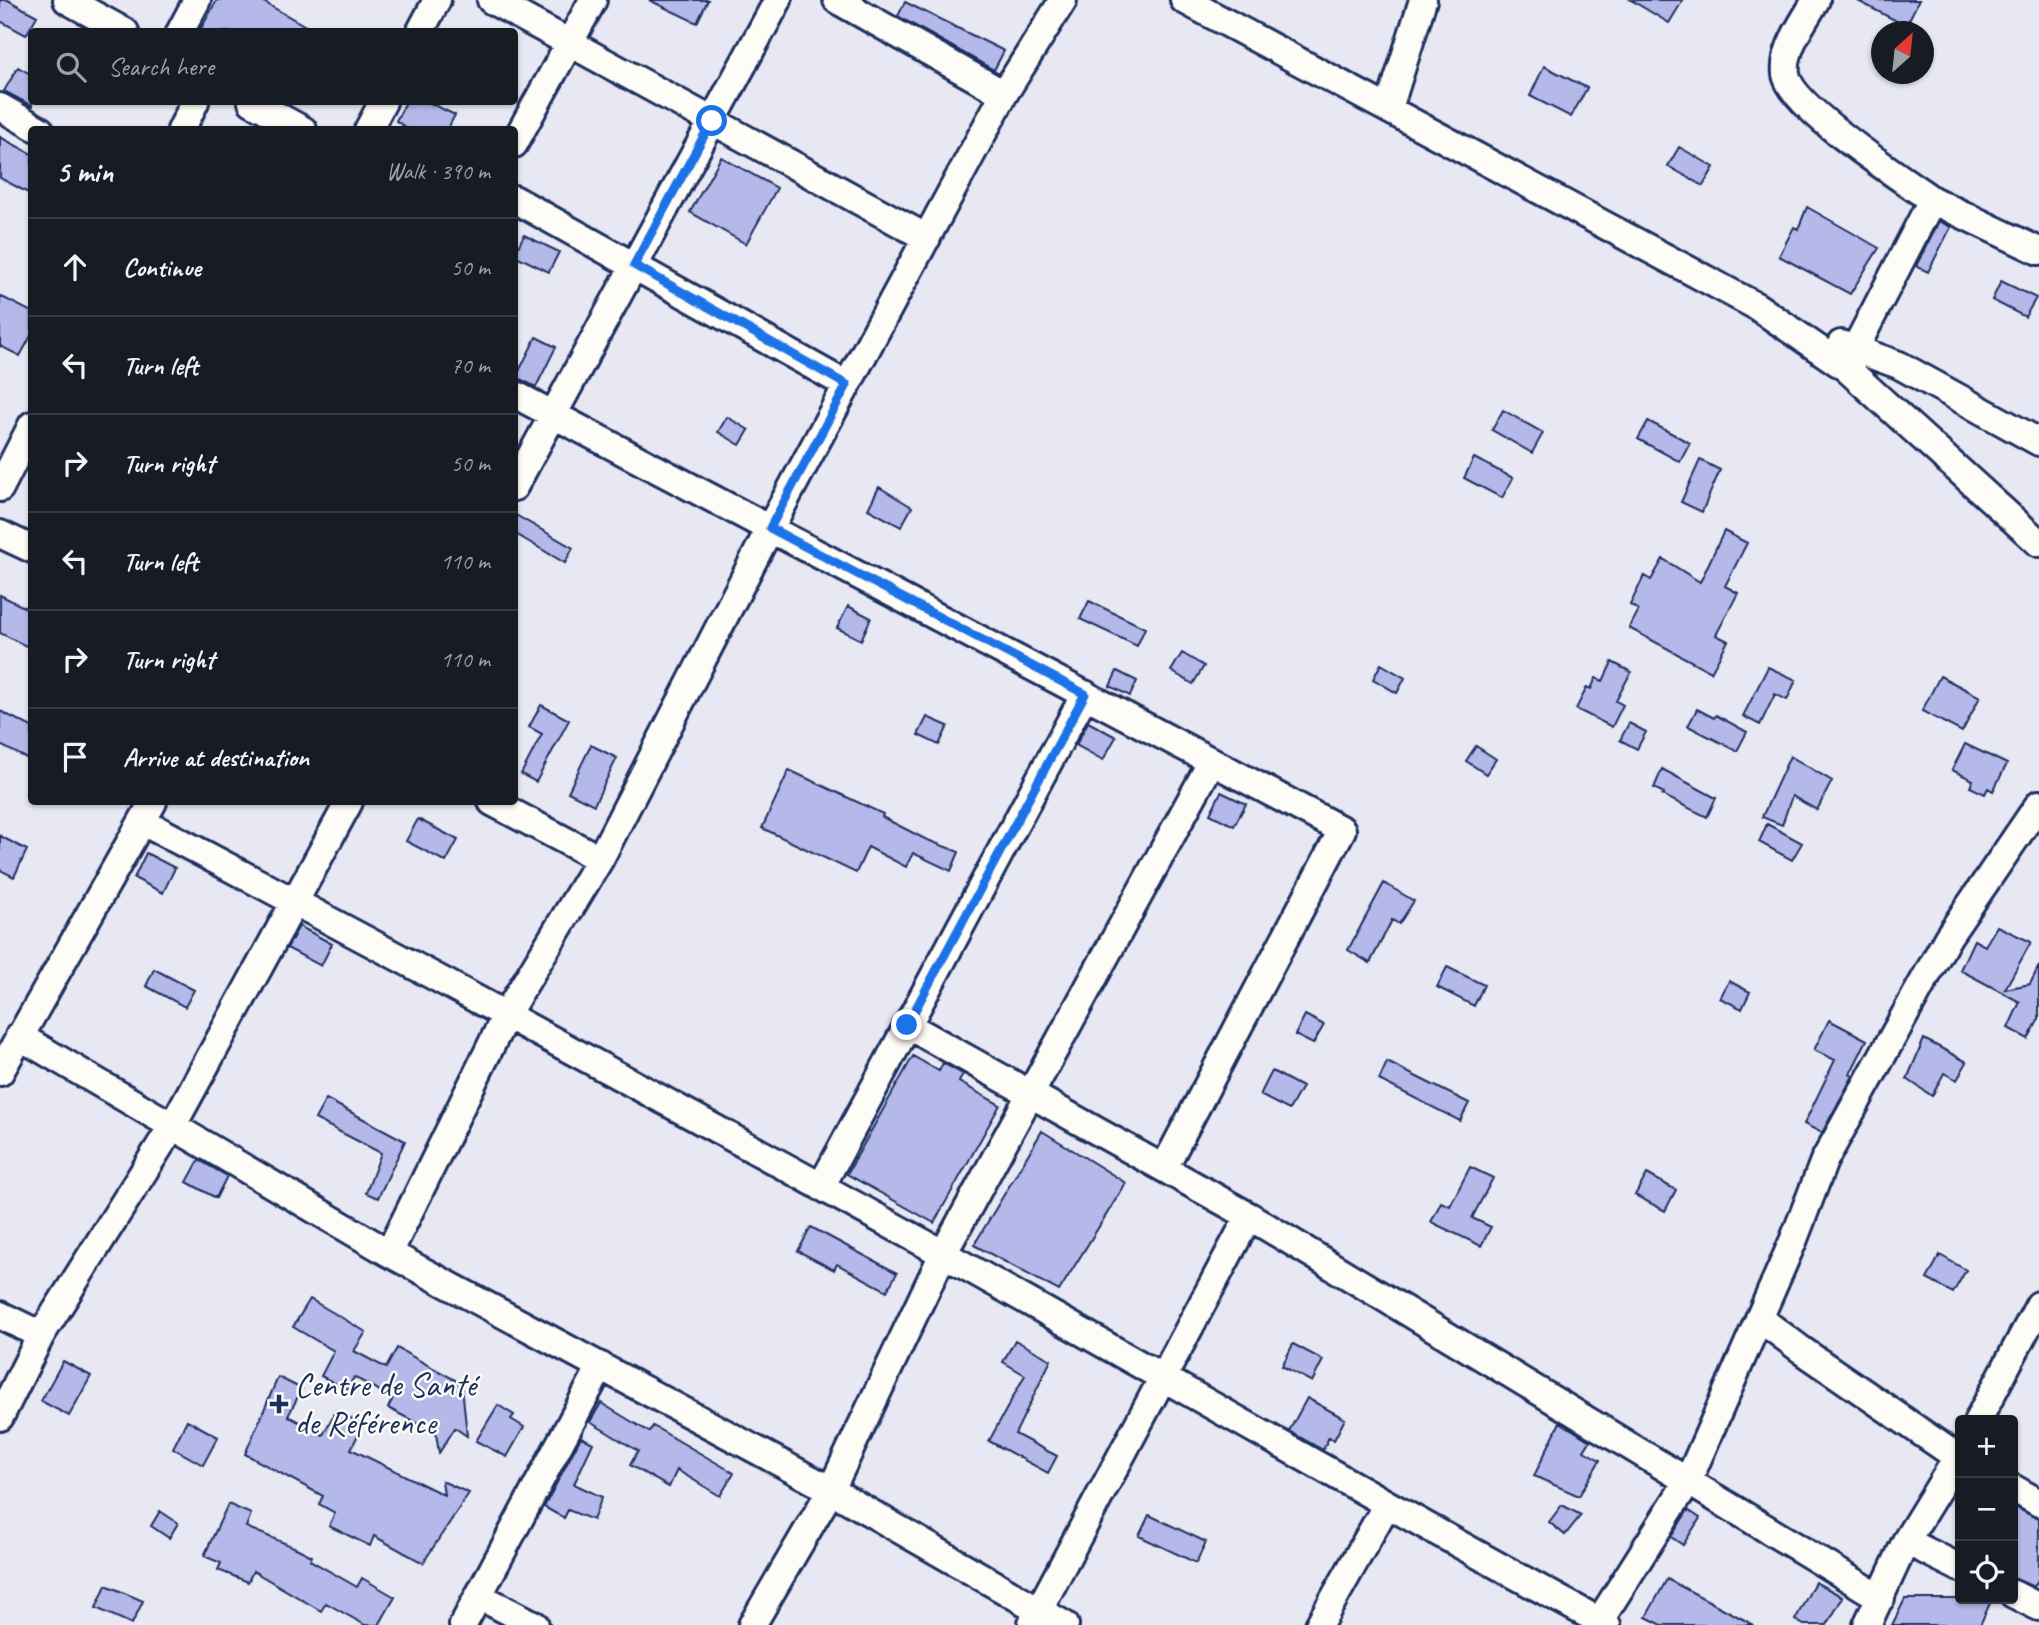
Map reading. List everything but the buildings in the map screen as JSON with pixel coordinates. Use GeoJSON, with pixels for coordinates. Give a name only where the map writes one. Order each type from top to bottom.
{"type":"FeatureCollection","features":[{"type":"Feature","properties":{"kind":"street"},"geometry":{"type":"LineString","coordinates":[[67,0],[118,28]]}},
{"type":"Feature","properties":{"kind":"street"},"geometry":{"type":"LineString","coordinates":[[182,28],[197,0]]}},
{"type":"Feature","properties":{"kind":"street"},"geometry":{"type":"LineString","coordinates":[[422,28],[436,0]]}},
{"type":"Feature","properties":{"kind":"street"},"geometry":{"type":"LineString","coordinates":[[491,0],[926,238]]}},
{"type":"Feature","properties":{"kind":"street"},"geometry":{"type":"LineString","coordinates":[[518,137],[593,0]]}},
{"type":"Feature","properties":{"kind":"street"},"geometry":{"type":"LineString","coordinates":[[518,480],[778,0]]}},
{"type":"Feature","properties":{"kind":"street"},"geometry":{"type":"LineString","coordinates":[[836,0],[1004,94]]}},
{"type":"Feature","properties":{"kind":"street"},"geometry":{"type":"LineString","coordinates":[[389,1253],[507,1013],[600,859],[770,528],[926,238],[1004,94],[1063,0]]}},
{"type":"Feature","properties":{"kind":"street"},"geometry":{"type":"LineString","coordinates":[[1184,0],[1756,306],[1899,365],[2038,440]]}},
{"type":"Feature","properties":{"kind":"street"},"geometry":{"type":"LineString","coordinates":[[1389,108],[1423,0]]}},
{"type":"Feature","properties":{"kind":"street"},"geometry":{"type":"LineString","coordinates":[[1816,0],[1787,53],[1786,76],[1793,88],[1840,135],[1932,200],[2039,251]]}},
{"type":"Feature","properties":{"kind":"street"},"geometry":{"type":"LineString","coordinates":[[182,126],[193,105]]}},
{"type":"Feature","properties":{"kind":"street"},"geometry":{"type":"LineString","coordinates":[[257,105],[296,126]]}},
{"type":"Feature","properties":{"kind":"street"},"geometry":{"type":"LineString","coordinates":[[0,107],[33,126]]}},
{"type":"Feature","properties":{"kind":"street"},"geometry":{"type":"LineString","coordinates":[[1855,349],[1932,200]]}},
{"type":"Feature","properties":{"kind":"street"},"geometry":{"type":"LineString","coordinates":[[518,201],[847,385]]}},
{"type":"Feature","properties":{"kind":"street"},"geometry":{"type":"LineString","coordinates":[[1756,306],[1846,368],[2039,543]]}},
{"type":"Feature","properties":{"kind":"street"},"geometry":{"type":"LineString","coordinates":[[518,396],[1342,830],[1164,1168]]}},
{"type":"Feature","properties":{"kind":"street"},"geometry":{"type":"LineString","coordinates":[[0,488],[28,433]]}},
{"type":"Feature","properties":{"kind":"street"},"geometry":{"type":"LineString","coordinates":[[0,534],[28,548]]}},
{"type":"Feature","properties":{"kind":"street"},"geometry":{"type":"LineString","coordinates":[[821,1187],[1085,694]]}},
{"type":"Feature","properties":{"kind":"street"},"geometry":{"type":"LineString","coordinates":[[752,1625],[831,1490],[943,1254],[1212,761]]}},
{"type":"Feature","properties":{"kind":"street"},"geometry":{"type":"LineString","coordinates":[[0,1072],[148,812],[295,902],[507,1013],[943,1254],[1386,1506],[1601,1624],[1688,1481],[1794,1239],[1824,1160],[1948,937],[2039,804]]}},
{"type":"Feature","properties":{"kind":"street"},"geometry":{"type":"LineString","coordinates":[[0,1417],[41,1335],[173,1125],[347,805]]}},
{"type":"Feature","properties":{"kind":"street"},"geometry":{"type":"LineString","coordinates":[[498,805],[600,859]]}},
{"type":"Feature","properties":{"kind":"street"},"geometry":{"type":"LineString","coordinates":[[907,1025],[1250,1216],[1881,1598]]}},
{"type":"Feature","properties":{"kind":"street"},"geometry":{"type":"LineString","coordinates":[[19,1035],[389,1253],[831,1490],[1035,1617],[1065,1625]]}},
{"type":"Feature","properties":{"kind":"street"},"geometry":{"type":"LineString","coordinates":[[1035,1617],[1161,1377],[1250,1216]]}},
{"type":"Feature","properties":{"kind":"street"},"geometry":{"type":"LineString","coordinates":[[1981,1415],[2039,1305]]}},
{"type":"Feature","properties":{"kind":"street"},"geometry":{"type":"LineString","coordinates":[[0,1315],[41,1335]]}},
{"type":"Feature","properties":{"kind":"street"},"geometry":{"type":"LineString","coordinates":[[1759,1318],[1955,1453]]}},
{"type":"Feature","properties":{"kind":"street"},"geometry":{"type":"LineString","coordinates":[[463,1625],[601,1366]]}},
{"type":"Feature","properties":{"kind":"street"},"geometry":{"type":"LineString","coordinates":[[1867,1625],[1906,1541],[1955,1462]]}},
{"type":"Feature","properties":{"kind":"street"},"geometry":{"type":"LineString","coordinates":[[2018,1491],[2039,1503]]}},
{"type":"Feature","properties":{"kind":"street"},"geometry":{"type":"LineString","coordinates":[[1319,1625],[1386,1506]]}},
{"type":"Feature","properties":{"kind":"street"},"geometry":{"type":"LineString","coordinates":[[1906,1541],[1955,1566]]}},
{"type":"Feature","properties":{"kind":"street"},"geometry":{"type":"LineString","coordinates":[[479,1596],[535,1625]]}},
{"type":"Feature","properties":{"kind":"street"},"geometry":{"type":"LineString","coordinates":[[2018,1596],[2039,1607]]}},
{"type":"Feature","properties":{"kind":"place","name":"Centre de Santé de Référence"},"geometry":{"type":"Point","coordinates":[279,1404]}},
{"type":"Feature","properties":{"kind":"route"},"geometry":{"type":"LineString","coordinates":[[712,121],[634,265],[847,385],[770,528],[1085,694],[907,1025]]}}]}
